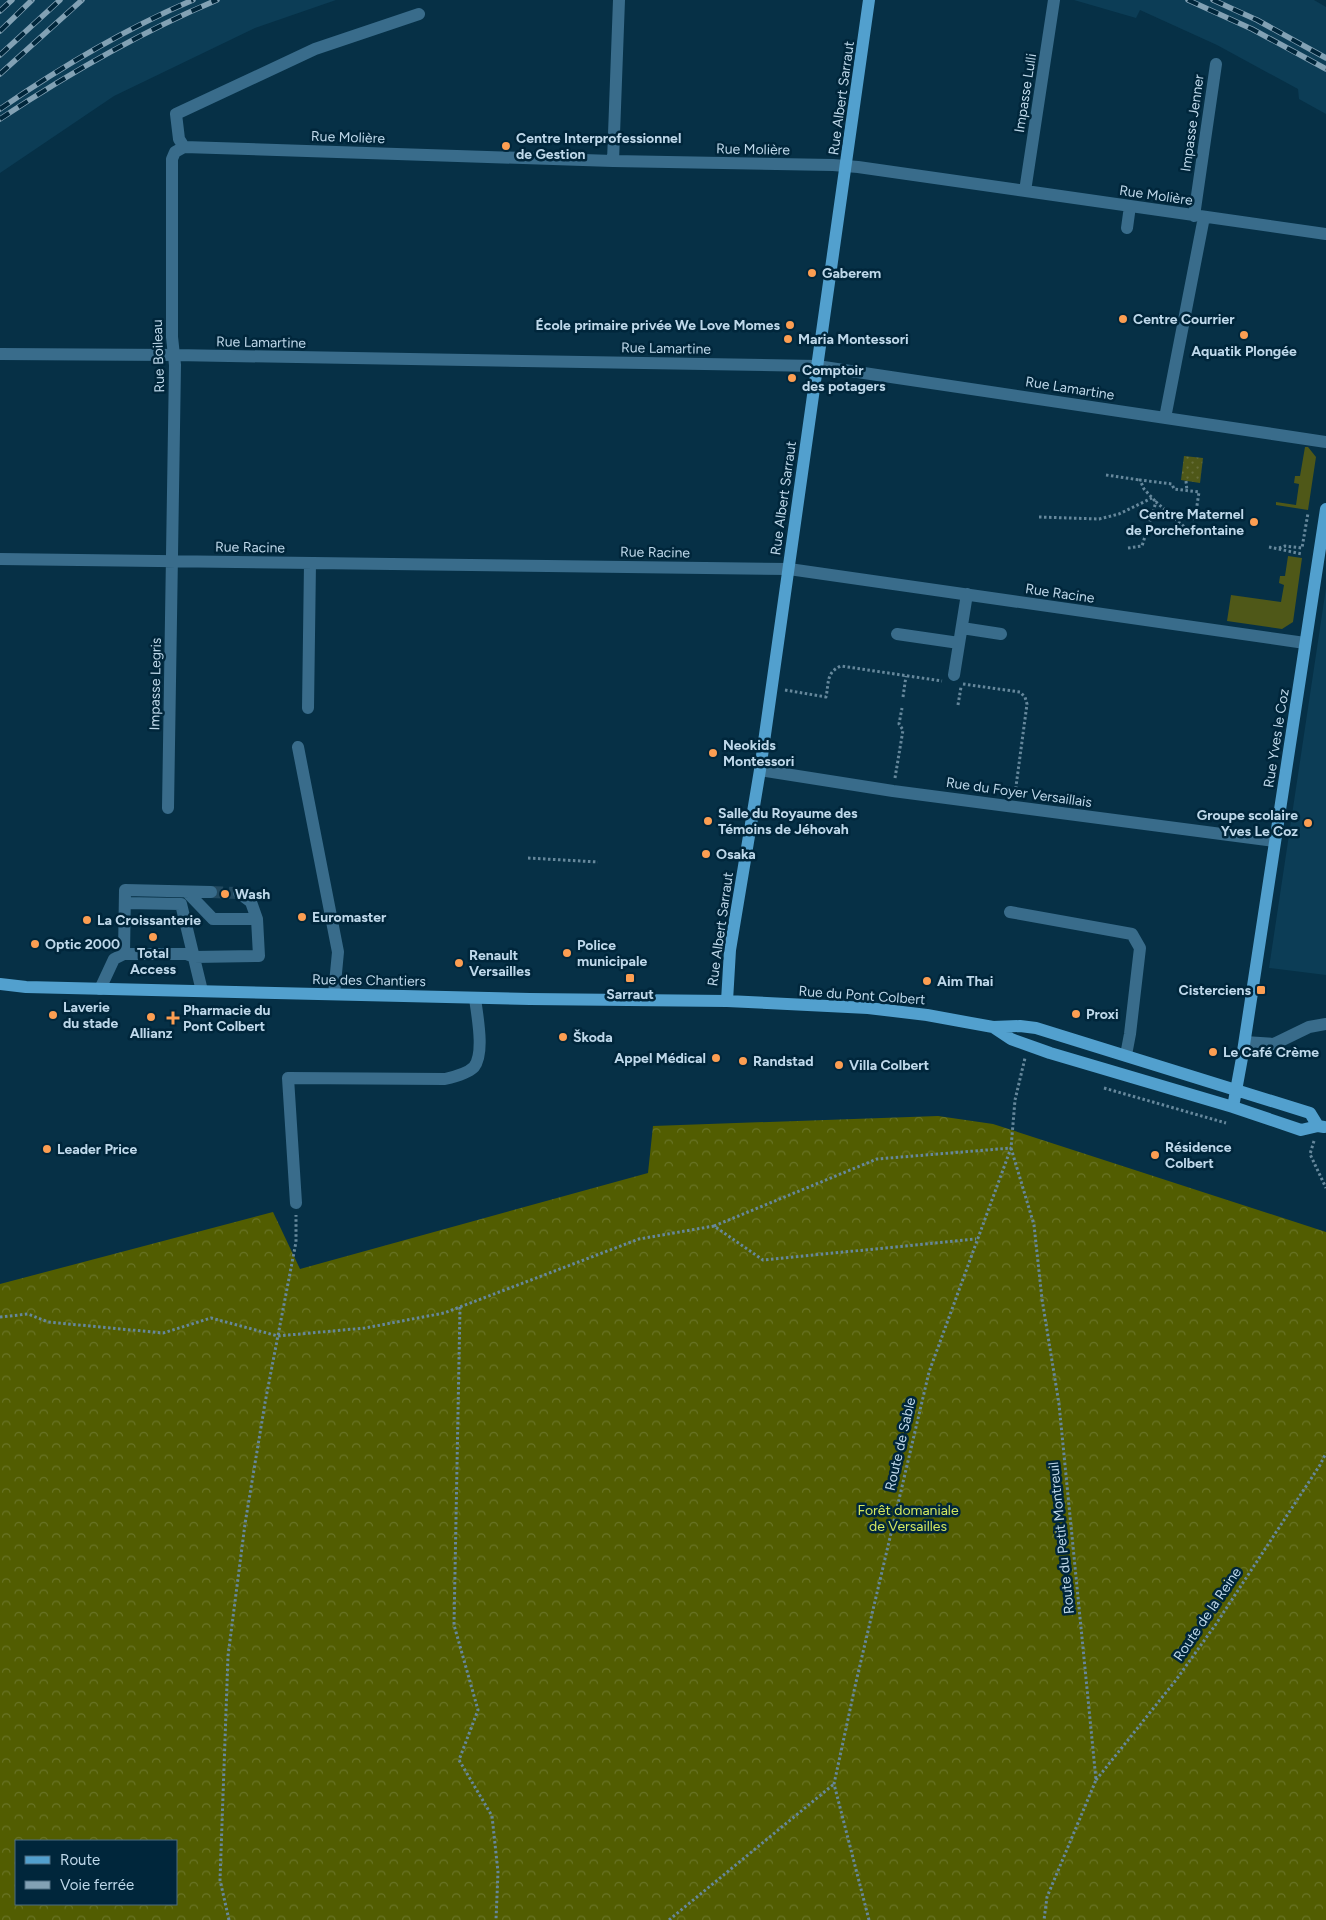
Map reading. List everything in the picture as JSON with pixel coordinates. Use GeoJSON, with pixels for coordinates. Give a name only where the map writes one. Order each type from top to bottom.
{"type":"FeatureCollection","features":[{"type":"Feature","properties":{"kind":"main road","name":"Rue Albert Sarraut"},"geometry":{"type":"LineString","coordinates":[[727,1001],[730,950],[772,688],[869,0]]}},
{"type":"Feature","properties":{"kind":"main road","name":"Rue Yves le Coz"},"geometry":{"type":"LineString","coordinates":[[1237,1089],[1326,509]]}},
{"type":"Feature","properties":{"kind":"main road","name":"Rue des Chantiers"},"geometry":{"type":"LineString","coordinates":[[4,986],[475,998],[727,1001]]}},
{"type":"Feature","properties":{"kind":"main road","name":"Rue du Pont Colbert"},"geometry":{"type":"LineString","coordinates":[[727,1001],[868,1008],[927,1015],[994,1027],[1020,1026],[1036,1028],[1310,1113],[1322,1127]]}},
{"type":"Feature","properties":{"kind":"main road","name":"Rue du Pont Colbert"},"geometry":{"type":"LineString","coordinates":[[994,1027],[1011,1039],[1028,1045],[1233,1107],[1301,1130],[1322,1127]]}},
{"type":"Feature","properties":{"kind":"main road"},"geometry":{"type":"LineString","coordinates":[[1233,1107],[1237,1089]]}},
{"type":"Feature","properties":{"kind":"street"},"geometry":{"type":"LineString","coordinates":[[614,161],[619,0]]}},
{"type":"Feature","properties":{"kind":"street","name":"Impasse Lulli"},"geometry":{"type":"LineString","coordinates":[[1025,191],[1054,0]]}},
{"type":"Feature","properties":{"kind":"street"},"geometry":{"type":"LineString","coordinates":[[179,149],[176,114],[315,49],[419,14]]}},
{"type":"Feature","properties":{"kind":"street","name":"Impasse Jenner"},"geometry":{"type":"LineString","coordinates":[[1165,418],[1199,216],[1216,64]]}},
{"type":"Feature","properties":{"kind":"street","name":"Rue Molière"},"geometry":{"type":"LineString","coordinates":[[179,149],[833,165],[1326,234]]}},
{"type":"Feature","properties":{"kind":"street","name":"Rue Boileau"},"geometry":{"type":"LineString","coordinates":[[172,560],[175,355],[172,338],[172,159],[179,149]]}},
{"type":"Feature","properties":{"kind":"street"},"geometry":{"type":"LineString","coordinates":[[1127,228],[1130,206]]}},
{"type":"Feature","properties":{"kind":"street","name":"Rue Lamartine"},"geometry":{"type":"LineString","coordinates":[[0,354],[175,355],[817,366],[1326,442]]}},
{"type":"Feature","properties":{"kind":"street","name":"Rue Racine"},"geometry":{"type":"LineString","coordinates":[[0,559],[789,569],[1305,643]]}},
{"type":"Feature","properties":{"kind":"street","name":"Impasse Legris"},"geometry":{"type":"LineString","coordinates":[[168,808],[172,560]]}},
{"type":"Feature","properties":{"kind":"street"},"geometry":{"type":"LineString","coordinates":[[308,708],[310,563]]}},
{"type":"Feature","properties":{"kind":"street"},"geometry":{"type":"LineString","coordinates":[[948,678],[959,643],[967,594]]}},
{"type":"Feature","properties":{"kind":"street"},"geometry":{"type":"LineString","coordinates":[[962,628],[1001,634]]}},
{"type":"Feature","properties":{"kind":"street"},"geometry":{"type":"LineString","coordinates":[[898,634],[959,643]]}},
{"type":"Feature","properties":{"kind":"street"},"geometry":{"type":"LineString","coordinates":[[298,747],[338,952],[334,994]]}},
{"type":"Feature","properties":{"kind":"street","name":"Rue du Foyer Versaillais"},"geometry":{"type":"LineString","coordinates":[[760,770],[1275,842]]}},
{"type":"Feature","properties":{"kind":"street"},"geometry":{"type":"LineString","coordinates":[[124,954],[125,890],[188,893],[211,892]]}},
{"type":"Feature","properties":{"kind":"street"},"geometry":{"type":"LineString","coordinates":[[100,989],[114,959],[124,954],[186,954],[194,958],[258,956],[257,919],[251,902],[239,892]]}},
{"type":"Feature","properties":{"kind":"street"},"geometry":{"type":"LineString","coordinates":[[188,893],[213,919],[257,919]]}},
{"type":"Feature","properties":{"kind":"street"},"geometry":{"type":"LineString","coordinates":[[125,903],[181,904],[202,992]]}},
{"type":"Feature","properties":{"kind":"street"},"geometry":{"type":"LineString","coordinates":[[1010,912],[1132,934],[1140,948],[1126,1055]]}},
{"type":"Feature","properties":{"kind":"street"},"geometry":{"type":"LineString","coordinates":[[296,1203],[288,1078],[445,1079],[461,1075],[473,1068],[479,1057],[475,998]]}},
{"type":"Feature","properties":{"kind":"street"},"geometry":{"type":"LineString","coordinates":[[1245,1042],[1274,1044],[1310,1027],[1326,1024]]}},
{"type":"Feature","properties":{"kind":"path"},"geometry":{"type":"LineString","coordinates":[[1106,475],[1172,484],[1174,489],[1199,492],[1193,532]]}},
{"type":"Feature","properties":{"kind":"path"},"geometry":{"type":"LineString","coordinates":[[1140,480],[1144,489],[1156,502],[1189,531],[1201,534]]}},
{"type":"Feature","properties":{"kind":"path"},"geometry":{"type":"LineString","coordinates":[[1186,481],[1187,491]]}},
{"type":"Feature","properties":{"kind":"path"},"geometry":{"type":"LineString","coordinates":[[1039,517],[1099,519],[1120,514],[1152,498]]}},
{"type":"Feature","properties":{"kind":"path"},"geometry":{"type":"LineString","coordinates":[[1128,548],[1142,546],[1156,502]]}},
{"type":"Feature","properties":{"kind":"path"},"geometry":{"type":"LineString","coordinates":[[1269,547],[1302,548],[1308,513]]}},
{"type":"Feature","properties":{"kind":"path"},"geometry":{"type":"LineString","coordinates":[[1279,548],[1285,552],[1302,554]]}},
{"type":"Feature","properties":{"kind":"path"},"geometry":{"type":"LineString","coordinates":[[772,688],[826,697],[830,673],[841,666],[906,676],[948,678]]}},
{"type":"Feature","properties":{"kind":"path"},"geometry":{"type":"LineString","coordinates":[[903,697],[906,676]]}},
{"type":"Feature","properties":{"kind":"path"},"geometry":{"type":"LineString","coordinates":[[958,705],[961,684],[1020,692],[1025,697],[1027,704],[1014,806]]}},
{"type":"Feature","properties":{"kind":"path"},"geometry":{"type":"LineString","coordinates":[[893,790],[902,730],[899,724],[902,708]]}},
{"type":"Feature","properties":{"kind":"path"},"geometry":{"type":"LineString","coordinates":[[528,858],[598,862]]}},
{"type":"Feature","properties":{"kind":"path"},"geometry":{"type":"LineString","coordinates":[[0,1317],[28,1314],[48,1322],[163,1333],[211,1318],[278,1336],[365,1328],[444,1313],[639,1239],[714,1226],[877,1158],[1011,1148],[1015,1100],[1028,1045]]}},
{"type":"Feature","properties":{"kind":"path"},"geometry":{"type":"LineString","coordinates":[[1104,1088],[1226,1122]]}},
{"type":"Feature","properties":{"kind":"path"},"geometry":{"type":"LineString","coordinates":[[1322,1127],[1310,1154],[1326,1188]]}},
{"type":"Feature","properties":{"kind":"path","name":"Route de Sable"},"geometry":{"type":"LineString","coordinates":[[834,1784],[929,1372],[976,1239],[1011,1148]]}},
{"type":"Feature","properties":{"kind":"path","name":"Route du Petit Montreuil"},"geometry":{"type":"LineString","coordinates":[[1011,1148],[1034,1225],[1042,1300],[1059,1404],[1096,1780],[1047,1897],[1044,1920]]}},
{"type":"Feature","properties":{"kind":"path"},"geometry":{"type":"LineString","coordinates":[[229,1920],[220,1880],[228,1656],[245,1524],[296,1242],[296,1203]]}},
{"type":"Feature","properties":{"kind":"path"},"geometry":{"type":"LineString","coordinates":[[714,1226],[763,1260],[976,1239]]}},
{"type":"Feature","properties":{"kind":"path"},"geometry":{"type":"LineString","coordinates":[[460,1307],[454,1626],[478,1710],[459,1760],[492,1816],[498,1872],[496,1920]]}},
{"type":"Feature","properties":{"kind":"path","name":"Route de la Reine"},"geometry":{"type":"LineString","coordinates":[[1096,1780],[1176,1680],[1216,1624],[1320,1466],[1326,1453]]}},
{"type":"Feature","properties":{"kind":"path"},"geometry":{"type":"LineString","coordinates":[[669,1920],[834,1784],[869,1920]]}},
{"type":"Feature","properties":{"kind":"shaded area"},"geometry":{"type":"Polygon","coordinates":[[[0,0],[336,0],[255,28],[114,96],[0,173],[0,0]]]}},
{"type":"Feature","properties":{"kind":"shaded area"},"geometry":{"type":"Polygon","coordinates":[[[1074,0],[1314,0],[1326,7],[1326,114],[1299,99],[1298,89],[1217,45],[1140,10],[1136,18],[1074,0]]]}},
{"type":"Feature","properties":{"kind":"shaded area","name":"Groupe scolaire Yves Le Coz"},"geometry":{"type":"Polygon","coordinates":[[[1326,588],[1326,975],[1269,968],[1326,588]]]}},
{"type":"Feature","properties":{"kind":"green space"},"geometry":{"type":"Polygon","coordinates":[[[1305,447],[1308,447],[1316,457],[1308,510],[1276,505],[1276,502],[1296,505],[1299,484],[1294,483],[1295,476],[1300,476],[1305,447]]]}},
{"type":"Feature","properties":{"kind":"green space"},"geometry":{"type":"Polygon","coordinates":[[[1184,456],[1203,458],[1200,483],[1181,480],[1184,456]]]}},
{"type":"Feature","properties":{"kind":"green space"},"geometry":{"type":"Polygon","coordinates":[[[1288,556],[1302,558],[1293,622],[1282,629],[1227,621],[1231,595],[1281,602],[1284,585],[1279,583],[1280,576],[1285,576],[1288,556]]]}},
{"type":"Feature","properties":{"kind":"green space","name":"Forêt domaniale de Versailles"},"geometry":{"type":"Polygon","coordinates":[[[938,1116],[993,1124],[1326,1232],[1326,1920],[0,1920],[0,1284],[273,1212],[300,1269],[648,1173],[653,1126],[938,1116]]]}},
{"type":"Feature","properties":{"kind":"tunnel"},"geometry":{"type":"LineString","coordinates":[[211,892],[239,893]]}},
{"type":"Feature","properties":{"kind":"railway"},"geometry":{"type":"LineString","coordinates":[[0,11],[12,0]]}},
{"type":"Feature","properties":{"kind":"railway"},"geometry":{"type":"LineString","coordinates":[[0,31],[32,0]]}},
{"type":"Feature","properties":{"kind":"railway"},"geometry":{"type":"LineString","coordinates":[[0,55],[60,0]]}},
{"type":"Feature","properties":{"kind":"railway"},"geometry":{"type":"LineString","coordinates":[[0,74],[82,0]]}},
{"type":"Feature","properties":{"kind":"railway"},"geometry":{"type":"LineString","coordinates":[[0,109],[46,78],[94,50],[143,23],[193,0]]}},
{"type":"Feature","properties":{"kind":"railway"},"geometry":{"type":"LineString","coordinates":[[0,119],[105,55],[189,12],[217,0]]}},
{"type":"Feature","properties":{"kind":"railway"},"geometry":{"type":"LineString","coordinates":[[1188,0],[1252,29],[1326,69]]}},
{"type":"Feature","properties":{"kind":"railway"},"geometry":{"type":"LineString","coordinates":[[1213,0],[1257,20],[1326,58]]}},
{"type":"Feature","properties":{"kind":"place","name":"Centre Interprofessionnel de Gestion"},"geometry":{"type":"Point","coordinates":[506,146]}},
{"type":"Feature","properties":{"kind":"place","name":"Gaberem"},"geometry":{"type":"Point","coordinates":[812,273]}},
{"type":"Feature","properties":{"kind":"place","name":"Centre Courrier"},"geometry":{"type":"Point","coordinates":[1123,319]}},
{"type":"Feature","properties":{"kind":"place","name":"École primaire privée We Love Momes"},"geometry":{"type":"Point","coordinates":[790,325]}},
{"type":"Feature","properties":{"kind":"place","name":"Aquatik Plongée"},"geometry":{"type":"Point","coordinates":[1244,335]}},
{"type":"Feature","properties":{"kind":"place","name":"Maria Montessori"},"geometry":{"type":"Point","coordinates":[788,339]}},
{"type":"Feature","properties":{"kind":"place","name":"Comptoir des potagers"},"geometry":{"type":"Point","coordinates":[792,378]}},
{"type":"Feature","properties":{"kind":"place","name":"Centre Maternel de Porchefontaine"},"geometry":{"type":"Point","coordinates":[1254,522]}},
{"type":"Feature","properties":{"kind":"place","name":"Neokids Montessori"},"geometry":{"type":"Point","coordinates":[713,753]}},
{"type":"Feature","properties":{"kind":"place","name":"Salle du Royaume des Témoins de Jéhovah"},"geometry":{"type":"Point","coordinates":[708,821]}},
{"type":"Feature","properties":{"kind":"place","name":"Groupe scolaire Yves Le Coz"},"geometry":{"type":"Point","coordinates":[1308,823]}},
{"type":"Feature","properties":{"kind":"place","name":"Osaka"},"geometry":{"type":"Point","coordinates":[706,854]}},
{"type":"Feature","properties":{"kind":"place","name":"Wash"},"geometry":{"type":"Point","coordinates":[225,894]}},
{"type":"Feature","properties":{"kind":"place","name":"Euromaster"},"geometry":{"type":"Point","coordinates":[302,917]}},
{"type":"Feature","properties":{"kind":"place","name":"La Croissanterie"},"geometry":{"type":"Point","coordinates":[87,920]}},
{"type":"Feature","properties":{"kind":"place","name":"Total Access"},"geometry":{"type":"Point","coordinates":[153,937]}},
{"type":"Feature","properties":{"kind":"place","name":"Optic 2000"},"geometry":{"type":"Point","coordinates":[35,944]}},
{"type":"Feature","properties":{"kind":"place","name":"Police municipale"},"geometry":{"type":"Point","coordinates":[567,953]}},
{"type":"Feature","properties":{"kind":"place","name":"Renault Versailles"},"geometry":{"type":"Point","coordinates":[459,963]}},
{"type":"Feature","properties":{"kind":"place","name":"Sarraut"},"geometry":{"type":"Point","coordinates":[630,978]}},
{"type":"Feature","properties":{"kind":"place","name":"Aim Thai"},"geometry":{"type":"Point","coordinates":[927,981]}},
{"type":"Feature","properties":{"kind":"place","name":"Cisterciens"},"geometry":{"type":"Point","coordinates":[1261,990]}},
{"type":"Feature","properties":{"kind":"place","name":"Proxi"},"geometry":{"type":"Point","coordinates":[1076,1014]}},
{"type":"Feature","properties":{"kind":"place","name":"Laverie du stade"},"geometry":{"type":"Point","coordinates":[53,1015]}},
{"type":"Feature","properties":{"kind":"place","name":"Allianz"},"geometry":{"type":"Point","coordinates":[151,1017]}},
{"type":"Feature","properties":{"kind":"place","name":"Pharmacie du Pont Colbert"},"geometry":{"type":"Point","coordinates":[173,1018]}},
{"type":"Feature","properties":{"kind":"place","name":"Škoda"},"geometry":{"type":"Point","coordinates":[563,1037]}},
{"type":"Feature","properties":{"kind":"place","name":"Le Café Crème"},"geometry":{"type":"Point","coordinates":[1213,1052]}},
{"type":"Feature","properties":{"kind":"place","name":"Appel Médical"},"geometry":{"type":"Point","coordinates":[716,1058]}},
{"type":"Feature","properties":{"kind":"place","name":"Randstad"},"geometry":{"type":"Point","coordinates":[743,1061]}},
{"type":"Feature","properties":{"kind":"place","name":"Villa Colbert"},"geometry":{"type":"Point","coordinates":[839,1065]}},
{"type":"Feature","properties":{"kind":"place","name":"Leader Price"},"geometry":{"type":"Point","coordinates":[47,1149]}},
{"type":"Feature","properties":{"kind":"place","name":"Résidence Colbert"},"geometry":{"type":"Point","coordinates":[1155,1155]}}]}
